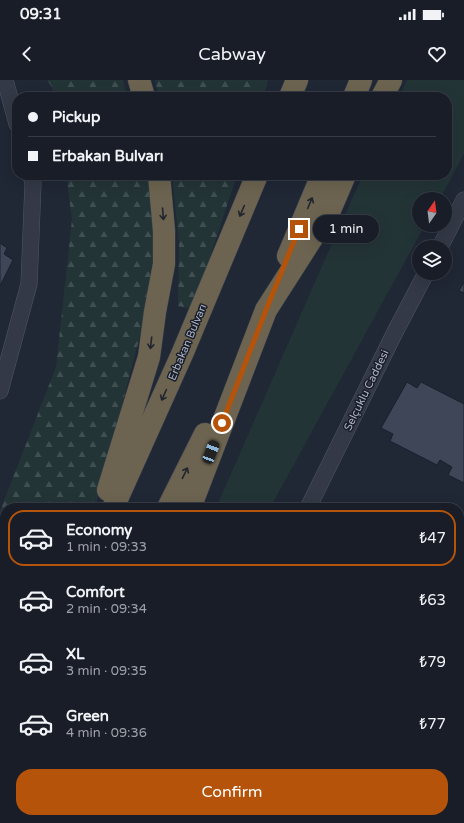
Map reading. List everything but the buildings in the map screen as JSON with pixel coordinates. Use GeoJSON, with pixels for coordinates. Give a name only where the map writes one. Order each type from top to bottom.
{"type":"FeatureCollection","features":[{"type":"Feature","properties":{"kind":"highway"},"geometry":{"type":"LineString","coordinates":[[139,80],[143,92]]}},
{"type":"Feature","properties":{"kind":"highway"},"geometry":{"type":"LineString","coordinates":[[292,92],[297,80]]}},
{"type":"Feature","properties":{"kind":"highway"},"geometry":{"type":"LineString","coordinates":[[356,92],[361,80]]}},
{"type":"Feature","properties":{"kind":"highway"},"geometry":{"type":"LineString","coordinates":[[385,92],[391,80]]}},
{"type":"Feature","properties":{"kind":"highway"},"geometry":{"type":"LineString","coordinates":[[105,503],[149,357],[154,312],[164,264],[164,231],[159,180]]}},
{"type":"Feature","properties":{"kind":"highway","name":"Erbakan Bulvarı"},"geometry":{"type":"LineString","coordinates":[[115,503],[183,352],[255,180]]}},
{"type":"Feature","properties":{"kind":"highway"},"geometry":{"type":"LineString","coordinates":[[192,503],[266,310],[320,180]]}},
{"type":"Feature","properties":{"kind":"highway"},"geometry":{"type":"LineString","coordinates":[[170,503],[266,310],[330,210],[343,180]]}},
{"type":"Feature","properties":{"kind":"street"},"geometry":{"type":"LineString","coordinates":[[5,80],[12,106]]}},
{"type":"Feature","properties":{"kind":"street"},"geometry":{"type":"LineString","coordinates":[[0,391],[29,284],[32,180]]}},
{"type":"Feature","properties":{"kind":"street"},"geometry":{"type":"LineString","coordinates":[[444,240],[464,200]]}},
{"type":"Feature","properties":{"kind":"street","name":"Selçuklu Caddesi"},"geometry":{"type":"LineString","coordinates":[[310,503],[422,280]]}},
{"type":"Feature","properties":{"kind":"green space"},"geometry":{"type":"Polygon","coordinates":[[[47,80],[123,80],[126,92],[53,92],[52,87],[47,80]]]}},
{"type":"Feature","properties":{"kind":"green space"},"geometry":{"type":"Polygon","coordinates":[[[155,80],[268,80],[264,92],[158,92],[155,80]]]}},
{"type":"Feature","properties":{"kind":"green space"},"geometry":{"type":"Polygon","coordinates":[[[407,80],[464,80],[464,154],[452,176],[452,92],[401,92],[407,80]]]}},
{"type":"Feature","properties":{"kind":"green space"},"geometry":{"type":"Polygon","coordinates":[[[67,180],[147,180],[157,218],[147,309],[96,503],[3,503],[56,367],[72,219],[67,180]]]}},
{"type":"Feature","properties":{"kind":"green space"},"geometry":{"type":"Polygon","coordinates":[[[173,180],[235,180],[193,309],[178,306],[179,243],[173,180]]]}},
{"type":"Feature","properties":{"kind":"green space"},"geometry":{"type":"Polygon","coordinates":[[[361,180],[450,180],[444,192],[412,192],[412,232],[421,232],[417,240],[412,240],[412,249],[273,503],[218,503],[361,180]]]}},
{"type":"Feature","properties":{"kind":"route"},"geometry":{"type":"LineString","coordinates":[[222,423],[299,229]]}}]}
